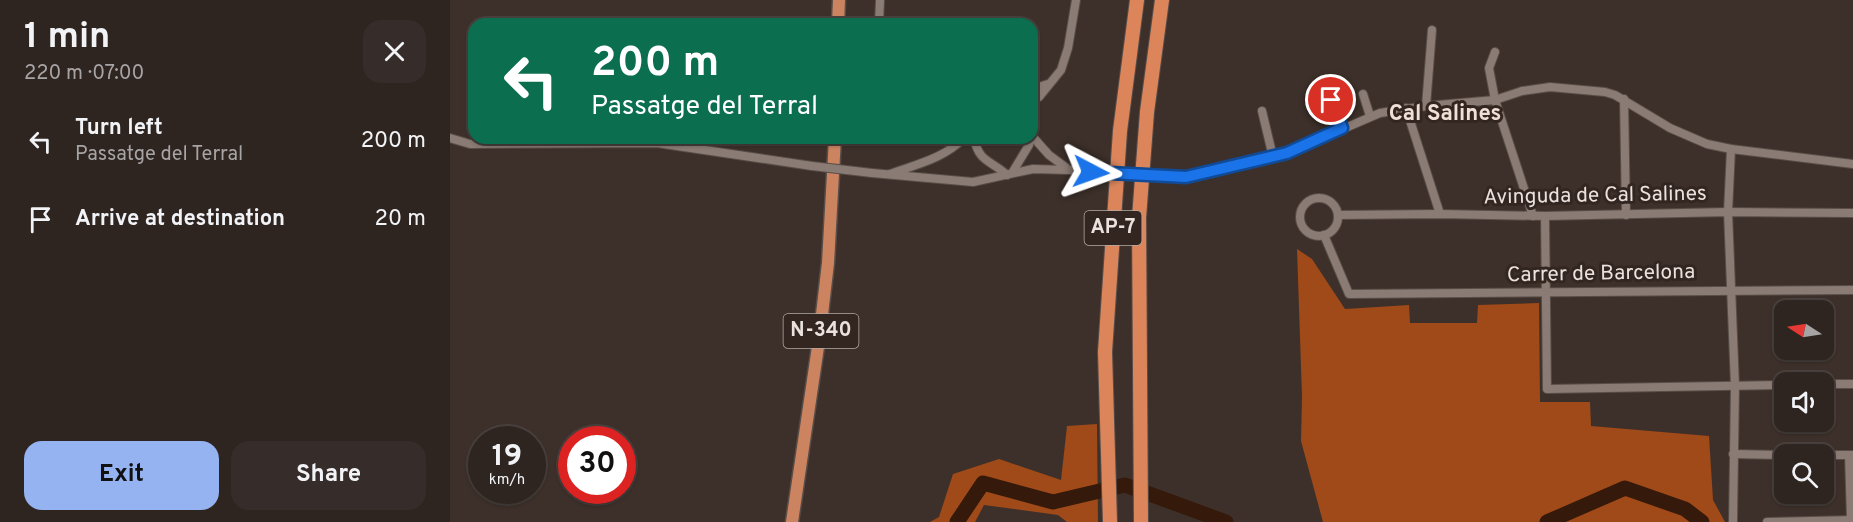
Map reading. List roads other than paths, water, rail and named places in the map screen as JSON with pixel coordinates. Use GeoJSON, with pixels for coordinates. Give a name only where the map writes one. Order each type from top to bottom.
{"type":"FeatureCollection","features":[{"type":"Feature","properties":{"kind":"highway"},"geometry":{"type":"LineString","coordinates":[[838,0],[838,18]]}},
{"type":"Feature","properties":{"kind":"highway","name":"AP-7"},"geometry":{"type":"LineString","coordinates":[[1110,521],[1106,352],[1125,88],[1137,0]]}},
{"type":"Feature","properties":{"kind":"highway","name":"AP-7"},"geometry":{"type":"LineString","coordinates":[[1141,521],[1139,218],[1147,112],[1162,0]]}},
{"type":"Feature","properties":{"kind":"highway","name":"N-340"},"geometry":{"type":"LineString","coordinates":[[792,522],[804,454],[826,285],[835,144]]}},
{"type":"Feature","properties":{"kind":"street"},"geometry":{"type":"LineString","coordinates":[[879,18],[880,0]]}},
{"type":"Feature","properties":{"kind":"street"},"geometry":{"type":"LineString","coordinates":[[1038,97],[1061,70],[1068,48],[1076,0]]}},
{"type":"Feature","properties":{"kind":"street"},"geometry":{"type":"LineString","coordinates":[[1426,106],[1432,30]]}},
{"type":"Feature","properties":{"kind":"street"},"geometry":{"type":"LineString","coordinates":[[1495,52],[1489,68],[1495,100],[1533,216]]}},
{"type":"Feature","properties":{"kind":"street"},"geometry":{"type":"LineString","coordinates":[[1038,87],[1048,84]]}},
{"type":"Feature","properties":{"kind":"street"},"geometry":{"type":"LineString","coordinates":[[470,144],[672,144],[812,166],[973,182],[1033,169],[1178,178],[1273,157],[1301,148],[1370,116],[1406,108],[1495,100],[1522,91],[1550,87],[1605,92],[1624,99],[1670,128],[1693,139],[1731,149],[1853,164]]}},
{"type":"Feature","properties":{"kind":"street"},"geometry":{"type":"LineString","coordinates":[[1363,94],[1370,116]]}},
{"type":"Feature","properties":{"kind":"street"},"geometry":{"type":"LineString","coordinates":[[1624,99],[1626,215]]}},
{"type":"Feature","properties":{"kind":"street"},"geometry":{"type":"LineString","coordinates":[[1331,100],[1342,128]]}},
{"type":"Feature","properties":{"kind":"street"},"geometry":{"type":"LineString","coordinates":[[1406,108],[1440,214]]}},
{"type":"Feature","properties":{"kind":"street"},"geometry":{"type":"LineString","coordinates":[[1262,111],[1273,157]]}},
{"type":"Feature","properties":{"kind":"street"},"geometry":{"type":"LineString","coordinates":[[450,138],[468,143]]}},
{"type":"Feature","properties":{"kind":"street"},"geometry":{"type":"LineString","coordinates":[[888,174],[936,159],[957,144]]}},
{"type":"Feature","properties":{"kind":"street"},"geometry":{"type":"LineString","coordinates":[[976,144],[982,159],[1009,174]]}},
{"type":"Feature","properties":{"kind":"street"},"geometry":{"type":"LineString","coordinates":[[1009,174],[1029,144]]}},
{"type":"Feature","properties":{"kind":"street"},"geometry":{"type":"LineString","coordinates":[[1038,144],[1069,170]]}},
{"type":"Feature","properties":{"kind":"street"},"geometry":{"type":"LineString","coordinates":[[1731,149],[1728,212],[1735,386],[1733,522]]}},
{"type":"Feature","properties":{"kind":"street"},"geometry":{"type":"LineString","coordinates":[[1311,199],[1325,199],[1331,202],[1338,215],[1332,230],[1324,235],[1308,232],[1302,226],[1300,218],[1301,210],[1311,199]]}},
{"type":"Feature","properties":{"kind":"street","name":"Avinguda de Cal Salines"},"geometry":{"type":"LineString","coordinates":[[1338,215],[1545,216],[1728,212],[1853,213]]}},
{"type":"Feature","properties":{"kind":"street"},"geometry":{"type":"LineString","coordinates":[[1545,216],[1547,389],[1774,385]]}},
{"type":"Feature","properties":{"kind":"street","name":"Carrer de Barcelona"},"geometry":{"type":"LineString","coordinates":[[1324,235],[1349,294],[1853,290]]}},
{"type":"Feature","properties":{"kind":"street"},"geometry":{"type":"LineString","coordinates":[[1834,384],[1853,384]]}},
{"type":"Feature","properties":{"kind":"street"},"geometry":{"type":"LineString","coordinates":[[1733,454],[1774,454]]}},
{"type":"Feature","properties":{"kind":"street"},"geometry":{"type":"LineString","coordinates":[[1769,522],[1852,520],[1851,455],[1834,455]]}},
{"type":"Feature","properties":{"kind":"waterway"},"geometry":{"type":"LineString","coordinates":[[957,522],[983,483],[1053,502],[1125,485],[1226,522]]}},
{"type":"Feature","properties":{"kind":"waterway"},"geometry":{"type":"LineString","coordinates":[[1547,522],[1625,488],[1685,509],[1702,522]]}},
{"type":"Feature","properties":{"kind":"district","name":"Cal Salines"},"geometry":{"type":"Point","coordinates":[1445,114]}}]}
